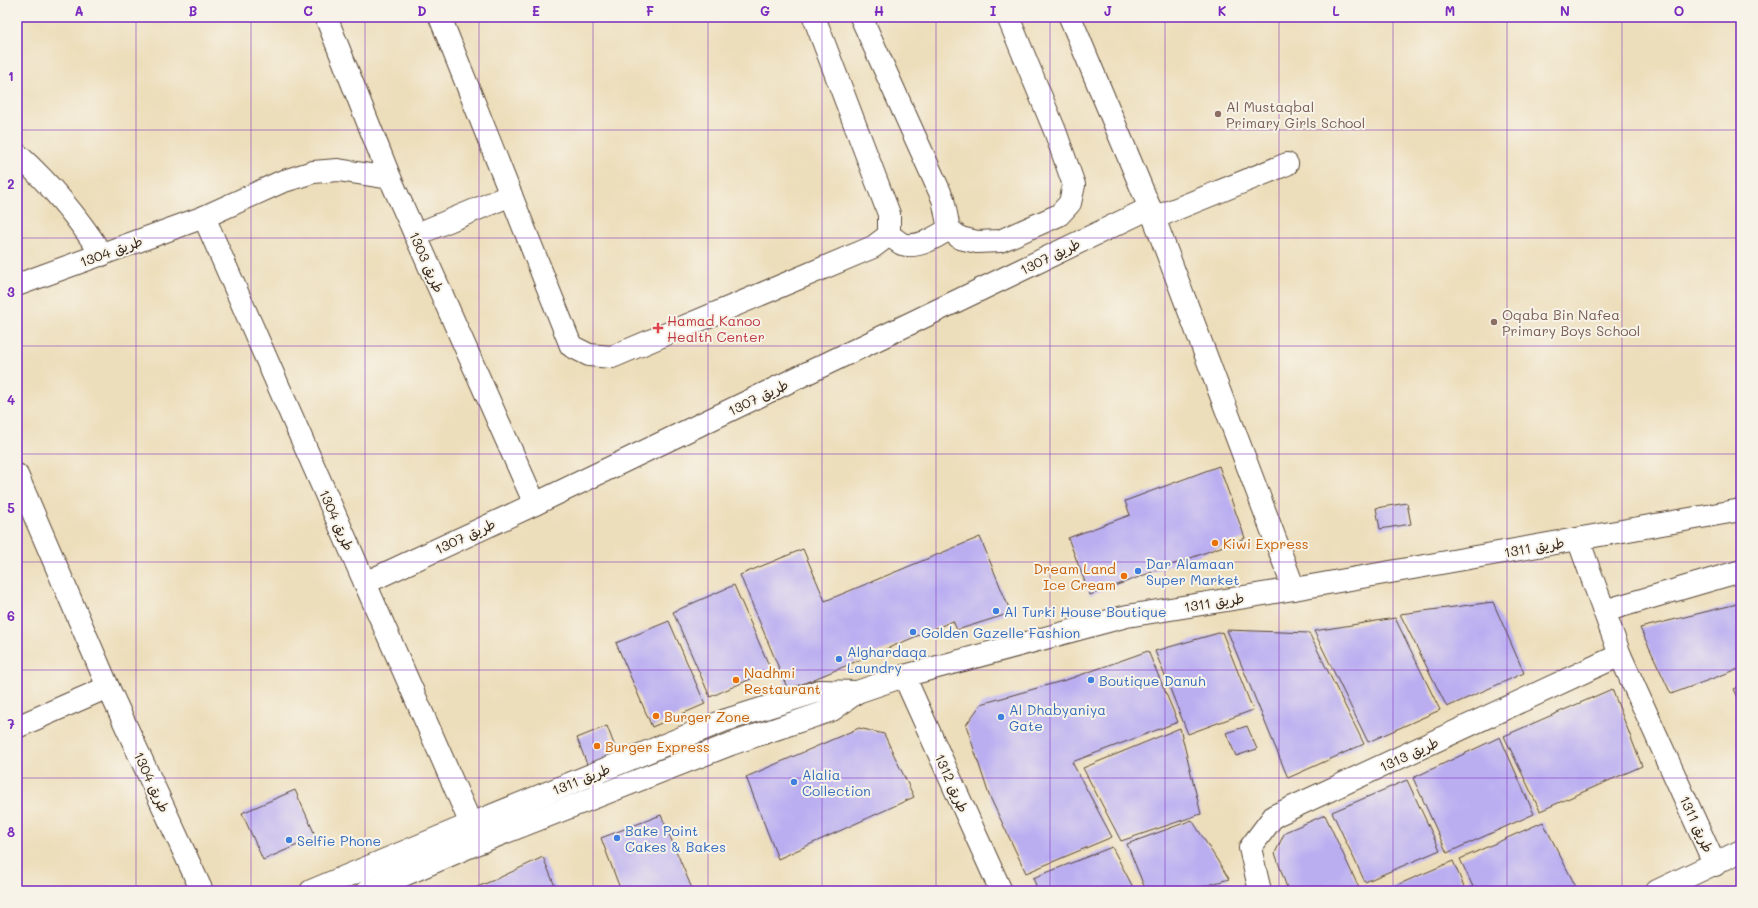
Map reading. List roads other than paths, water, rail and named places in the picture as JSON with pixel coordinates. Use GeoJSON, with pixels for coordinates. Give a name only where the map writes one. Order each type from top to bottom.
{"type":"FeatureCollection","features":[{"type":"Feature","properties":{"kind":"street","name":"طريق 1303"},"geometry":{"type":"LineString","coordinates":[[326,17],[390,178],[535,504]]}},
{"type":"Feature","properties":{"kind":"street"},"geometry":{"type":"LineString","coordinates":[[440,17],[570,346],[589,355],[612,357],[873,247],[889,235]]}},
{"type":"Feature","properties":{"kind":"street"},"geometry":{"type":"LineString","coordinates":[[814,17],[889,214],[889,235]]}},
{"type":"Feature","properties":{"kind":"street"},"geometry":{"type":"LineString","coordinates":[[861,17],[943,199],[949,229],[960,238],[977,242],[1000,240],[1059,215],[1070,203],[1074,185],[1055,132],[1008,17]]}},
{"type":"Feature","properties":{"kind":"street"},"geometry":{"type":"LineString","coordinates":[[1070,17],[1152,213],[1294,590]]}},
{"type":"Feature","properties":{"kind":"street"},"geometry":{"type":"LineString","coordinates":[[17,154],[40,175],[71,210],[102,254]]}},
{"type":"Feature","properties":{"kind":"street","name":"طريق 1307"},"geometry":{"type":"LineString","coordinates":[[365,583],[1152,213],[1287,164]]}},
{"type":"Feature","properties":{"kind":"street","name":"طريق 1304"},"geometry":{"type":"LineString","coordinates":[[17,285],[204,217],[281,182],[313,172],[338,170],[390,178]]}},
{"type":"Feature","properties":{"kind":"street"},"geometry":{"type":"LineString","coordinates":[[415,235],[510,195]]}},
{"type":"Feature","properties":{"kind":"street","name":"طريق 1304"},"geometry":{"type":"LineString","coordinates":[[204,217],[471,824]]}},
{"type":"Feature","properties":{"kind":"street"},"geometry":{"type":"LineString","coordinates":[[889,235],[902,244],[916,245],[934,238],[949,229]]}},
{"type":"Feature","properties":{"kind":"street","name":"طريق 1304"},"geometry":{"type":"LineString","coordinates":[[17,475],[24,510],[202,891]]}},
{"type":"Feature","properties":{"kind":"street","name":"طريق 1311"},"geometry":{"type":"LineString","coordinates":[[367,891],[478,843],[724,747],[832,710],[857,692],[904,676],[1127,616],[1294,590],[1741,510]]}},
{"type":"Feature","properties":{"kind":"street","name":"طريق 1311"},"geometry":{"type":"LineString","coordinates":[[1578,539],[1620,655],[1715,865]]}},
{"type":"Feature","properties":{"kind":"street"},"geometry":{"type":"LineString","coordinates":[[1604,611],[1741,571]]}},
{"type":"Feature","properties":{"kind":"street","name":"طريق 1313"},"geometry":{"type":"LineString","coordinates":[[1260,891],[1250,848],[1274,816],[1620,655]]}},
{"type":"Feature","properties":{"kind":"street","name":"طريق 1312"},"geometry":{"type":"LineString","coordinates":[[904,676],[1000,891]]}},
{"type":"Feature","properties":{"kind":"street"},"geometry":{"type":"LineString","coordinates":[[17,727],[108,687]]}},
{"type":"Feature","properties":{"kind":"street","name":"طريق 1311"},"geometry":{"type":"LineString","coordinates":[[311,891],[723,721],[819,691],[857,692]]}},
{"type":"Feature","properties":{"kind":"street"},"geometry":{"type":"LineString","coordinates":[[1657,891],[1715,865],[1741,851]]}},
{"type":"Feature","properties":{"kind":"place","name":"Al Mustaqbal Primary Girls School"},"geometry":{"type":"Point","coordinates":[1218,114]}},
{"type":"Feature","properties":{"kind":"place","name":"Oqaba Bin Nafea Primary Boys School"},"geometry":{"type":"Point","coordinates":[1494,322]}},
{"type":"Feature","properties":{"kind":"place","name":"Hamad Kanoo Health Center"},"geometry":{"type":"Point","coordinates":[658,328]}},
{"type":"Feature","properties":{"kind":"place","name":"Kiwi Express"},"geometry":{"type":"Point","coordinates":[1215,543]}},
{"type":"Feature","properties":{"kind":"place","name":"Dar Alamaan Super Market"},"geometry":{"type":"Point","coordinates":[1138,571]}},
{"type":"Feature","properties":{"kind":"place","name":"Dream Land Ice Cream"},"geometry":{"type":"Point","coordinates":[1124,576]}},
{"type":"Feature","properties":{"kind":"place","name":"Al Turki House Boutique"},"geometry":{"type":"Point","coordinates":[996,611]}},
{"type":"Feature","properties":{"kind":"place","name":"Golden Gazelle Fashion"},"geometry":{"type":"Point","coordinates":[913,632]}},
{"type":"Feature","properties":{"kind":"place","name":"Alghardaqa Laundry"},"geometry":{"type":"Point","coordinates":[839,659]}},
{"type":"Feature","properties":{"kind":"place","name":"Nadhmi Restaurant"},"geometry":{"type":"Point","coordinates":[736,680]}},
{"type":"Feature","properties":{"kind":"place","name":"Boutique Danuh"},"geometry":{"type":"Point","coordinates":[1091,680]}},
{"type":"Feature","properties":{"kind":"place","name":"Burger Zone"},"geometry":{"type":"Point","coordinates":[656,716]}},
{"type":"Feature","properties":{"kind":"place","name":"Al Dhabyaniya Gate"},"geometry":{"type":"Point","coordinates":[1001,717]}},
{"type":"Feature","properties":{"kind":"place","name":"Burger Express"},"geometry":{"type":"Point","coordinates":[597,746]}},
{"type":"Feature","properties":{"kind":"place","name":"Alalia Collection"},"geometry":{"type":"Point","coordinates":[794,782]}},
{"type":"Feature","properties":{"kind":"place","name":"Bake Point Cakes & Bakes"},"geometry":{"type":"Point","coordinates":[617,838]}},
{"type":"Feature","properties":{"kind":"place","name":"Selfie Phone"},"geometry":{"type":"Point","coordinates":[289,840]}}]}
